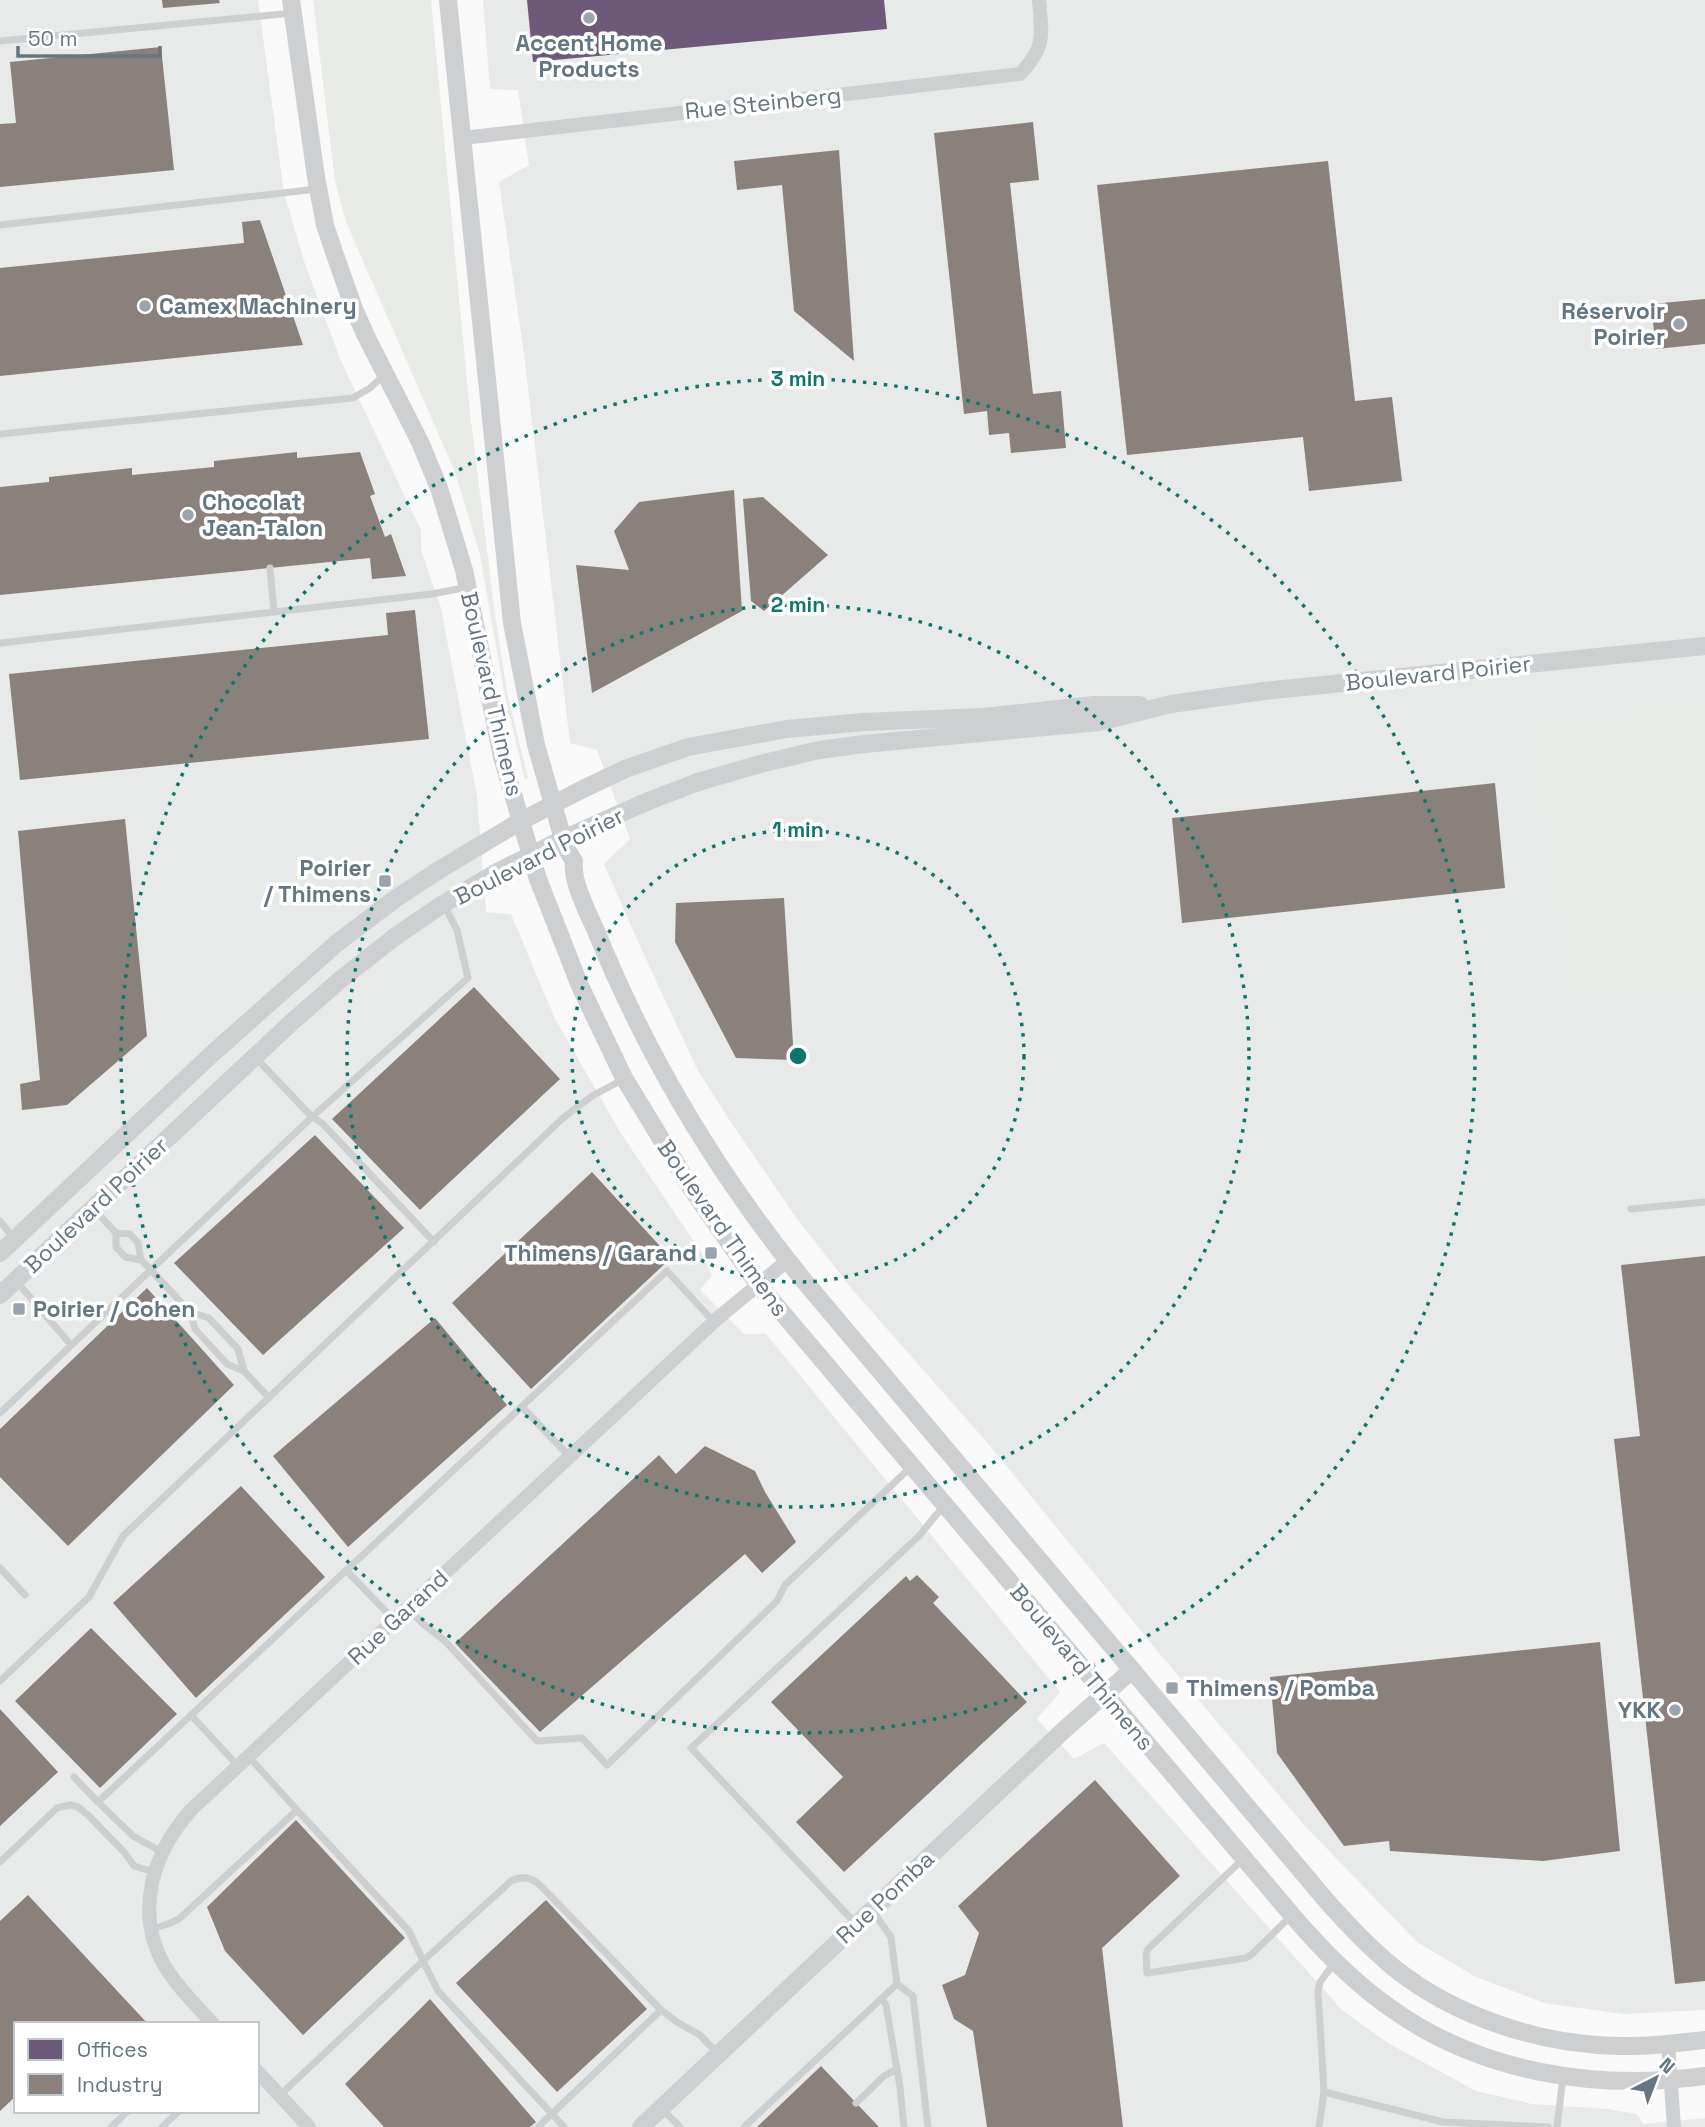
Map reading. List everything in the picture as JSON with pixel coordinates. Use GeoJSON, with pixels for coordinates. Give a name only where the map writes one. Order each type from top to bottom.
{"type":"FeatureCollection","features":[{"type":"Feature","properties":{"kind":"street","name":"Boulevard Thimens"},"geometry":{"type":"LineString","coordinates":[[448,0],[511,613],[526,704],[563,839],[574,861],[573,870],[588,913],[643,1035],[710,1153],[787,1261],[1340,1916],[1394,1968],[1438,1996],[1484,2018],[1532,2034],[1618,2046],[1705,2040]]}},
{"type":"Feature","properties":{"kind":"street","name":"Rue Steinberg"},"geometry":{"type":"LineString","coordinates":[[463,138],[1020,74],[1034,60],[1043,37],[1039,0]]}},
{"type":"Feature","properties":{"kind":"street","name":"Boulevard Thimens"},"geometry":{"type":"LineString","coordinates":[[292,6],[318,189],[326,225],[347,290],[366,336],[420,442],[457,542],[495,728],[544,895],[575,974],[624,1078],[691,1188],[758,1284],[1292,1916],[1358,1983],[1390,2008],[1450,2042],[1523,2068],[1563,2077],[1612,2082],[1671,2081],[1705,2077]]}},
{"type":"Feature","properties":{"kind":"street","name":"Boulevard Poirier"},"geometry":{"type":"LineString","coordinates":[[0,1295],[254,1056],[340,980],[396,936],[499,871],[563,839],[698,782],[801,754],[892,740],[1099,722],[1171,704],[1287,688],[1705,646]]}},
{"type":"Feature","properties":{"kind":"street","name":"Boulevard Poirier"},"geometry":{"type":"LineString","coordinates":[[0,1253],[212,1054],[318,959],[410,889],[521,821],[625,769],[688,747],[834,724],[983,717],[1094,705],[1171,704]]}},
{"type":"Feature","properties":{"kind":"street","name":"Rue Garand"},"geometry":{"type":"LineString","coordinates":[[211,2022],[167,1970],[156,1948],[152,1929],[149,1897],[154,1872],[162,1852],[181,1822],[714,1322],[787,1261]]}},
{"type":"Feature","properties":{"kind":"street","name":"Rue Pomba"},"geometry":{"type":"LineString","coordinates":[[641,2127],[856,1924],[1132,1670]]}},
{"type":"Feature","properties":{"kind":"street"},"geometry":{"type":"LineString","coordinates":[[1668,2044],[1674,2127]]}},
{"type":"Feature","properties":{"kind":"street"},"geometry":{"type":"LineString","coordinates":[[259,2073],[309,2127]]}},
{"type":"Feature","properties":{"kind":"lane"},"geometry":{"type":"LineString","coordinates":[[0,41],[292,6]]}},
{"type":"Feature","properties":{"kind":"lane"},"geometry":{"type":"LineString","coordinates":[[0,225],[318,189]]}},
{"type":"Feature","properties":{"kind":"lane"},"geometry":{"type":"LineString","coordinates":[[0,434],[353,398],[370,388],[384,374]]}},
{"type":"Feature","properties":{"kind":"lane"},"geometry":{"type":"LineString","coordinates":[[270,568],[274,612]]}},
{"type":"Feature","properties":{"kind":"lane"},"geometry":{"type":"LineString","coordinates":[[0,643],[432,594],[468,587]]}},
{"type":"Feature","properties":{"kind":"lane"},"geometry":{"type":"LineString","coordinates":[[0,1413],[312,1116],[468,978],[457,930],[443,904]]}},
{"type":"Feature","properties":{"kind":"lane"},"geometry":{"type":"LineString","coordinates":[[254,1056],[312,1116],[323,1123],[434,1242]]}},
{"type":"Feature","properties":{"kind":"lane"},"geometry":{"type":"LineString","coordinates":[[0,1681],[89,1597],[124,1536],[564,1118],[592,1096],[624,1078]]}},
{"type":"Feature","properties":{"kind":"lane"},"geometry":{"type":"LineString","coordinates":[[1631,1209],[1705,1202]]}},
{"type":"Feature","properties":{"kind":"lane"},"geometry":{"type":"LineString","coordinates":[[93,1208],[116,1233],[116,1247],[125,1257],[141,1260],[190,1311],[209,1318],[238,1349],[244,1371]]}},
{"type":"Feature","properties":{"kind":"lane"},"geometry":{"type":"LineString","coordinates":[[0,1221],[15,1240]]}},
{"type":"Feature","properties":{"kind":"lane"},"geometry":{"type":"LineString","coordinates":[[116,1233],[130,1234],[138,1243],[141,1260]]}},
{"type":"Feature","properties":{"kind":"lane"},"geometry":{"type":"LineString","coordinates":[[98,1802],[667,1272],[714,1322]]}},
{"type":"Feature","properties":{"kind":"lane"},"geometry":{"type":"LineString","coordinates":[[16,1280],[71,1345]]}},
{"type":"Feature","properties":{"kind":"lane"},"geometry":{"type":"LineString","coordinates":[[190,1311],[195,1329],[226,1364],[244,1371],[269,1398]]}},
{"type":"Feature","properties":{"kind":"lane"},"geometry":{"type":"LineString","coordinates":[[522,1406],[569,1457]]}},
{"type":"Feature","properties":{"kind":"lane"},"geometry":{"type":"LineString","coordinates":[[408,1608],[445,1641],[537,1741],[582,1738],[607,1765],[777,1601],[785,1585],[912,1467]]}},
{"type":"Feature","properties":{"kind":"lane"},"geometry":{"type":"LineString","coordinates":[[856,1924],[691,1748],[919,1536],[945,1506]]}},
{"type":"Feature","properties":{"kind":"lane"},"geometry":{"type":"LineString","coordinates":[[0,1568],[25,1595]]}},
{"type":"Feature","properties":{"kind":"lane"},"geometry":{"type":"LineString","coordinates":[[346,1570],[394,1621]]}},
{"type":"Feature","properties":{"kind":"lane"},"geometry":{"type":"LineString","coordinates":[[191,1714],[297,1811],[409,1931],[438,1991],[564,2127]]}},
{"type":"Feature","properties":{"kind":"lane"},"geometry":{"type":"LineString","coordinates":[[74,1777],[133,1836],[162,1852]]}},
{"type":"Feature","properties":{"kind":"lane"},"geometry":{"type":"LineString","coordinates":[[0,1863],[57,1808],[70,1805],[78,1807],[88,1815],[134,1866],[154,1872]]}},
{"type":"Feature","properties":{"kind":"lane"},"geometry":{"type":"LineString","coordinates":[[152,1929],[179,1919],[297,1811]]}},
{"type":"Feature","properties":{"kind":"lane"},"geometry":{"type":"LineString","coordinates":[[1244,1859],[1148,1949],[1147,1973],[1246,1958],[1292,1916]]}},
{"type":"Feature","properties":{"kind":"lane"},"geometry":{"type":"LineString","coordinates":[[280,2095],[511,1881],[519,1878],[528,1878],[540,1885],[661,2010],[700,2035],[719,2054]]}},
{"type":"Feature","properties":{"kind":"lane"},"geometry":{"type":"LineString","coordinates":[[872,1910],[891,1937],[897,1984],[913,1996],[928,2127]]}},
{"type":"Feature","properties":{"kind":"lane"},"geometry":{"type":"LineString","coordinates":[[1319,2127],[1324,2092],[1318,1991],[1320,1982],[1335,1962]]}},
{"type":"Feature","properties":{"kind":"lane"},"geometry":{"type":"LineString","coordinates":[[744,2127],[897,1984]]}},
{"type":"Feature","properties":{"kind":"lane"},"geometry":{"type":"LineString","coordinates":[[882,1999],[886,2005],[904,2127]]}},
{"type":"Feature","properties":{"kind":"lane"},"geometry":{"type":"LineString","coordinates":[[538,2127],[661,2010]]}},
{"type":"Feature","properties":{"kind":"lane"},"geometry":{"type":"LineString","coordinates":[[856,2103],[884,2076],[897,2069]]}},
{"type":"Feature","properties":{"kind":"lane"},"geometry":{"type":"LineString","coordinates":[[1557,2127],[1563,2077]]}},
{"type":"Feature","properties":{"kind":"lane"},"geometry":{"type":"LineString","coordinates":[[1324,2092],[1443,2122],[1548,2127]]}},
{"type":"Feature","properties":{"kind":"lane"},"geometry":{"type":"LineString","coordinates":[[661,2108],[680,2127]]}},
{"type":"Feature","properties":{"kind":"lane"},"geometry":{"type":"LineString","coordinates":[[111,2127],[126,2113]]}},
{"type":"Feature","properties":{"kind":"lane"},"geometry":{"type":"LineString","coordinates":[[162,2127],[177,2113]]}},
{"type":"Feature","properties":{"kind":"shaded area"},"geometry":{"type":"Polygon","coordinates":[[[0,0],[258,0],[284,193],[305,264],[341,361],[421,530],[421,550],[441,608],[477,796],[486,912],[511,914],[555,1019],[622,1135],[699,1249],[712,1275],[700,1290],[744,1334],[766,1334],[1060,1692],[1037,1719],[1074,1759],[1104,1743],[1342,2010],[1388,2043],[1476,2091],[1532,2104],[1608,2109],[1637,2114],[1643,2124],[1705,2118],[1705,2127],[0,2127],[0,0]]]}},
{"type":"Feature","properties":{"kind":"shaded area"},"geometry":{"type":"Polygon","coordinates":[[[313,0],[431,0],[470,413],[494,607],[507,692],[528,778],[525,780],[505,697],[480,555],[455,472],[346,222],[335,181],[313,0]]]}},
{"type":"Feature","properties":{"kind":"shaded area"},"geometry":{"type":"Polygon","coordinates":[[[483,0],[1705,0],[1705,2010],[1623,2014],[1544,2003],[1474,1976],[1417,1942],[1304,1825],[991,1447],[851,1288],[795,1216],[697,1069],[604,864],[630,839],[597,750],[570,743],[524,354],[499,182],[529,165],[518,90],[490,89],[483,0]]]}},
{"type":"Feature","properties":{"kind":"shaded area"},"geometry":{"type":"Polygon","coordinates":[[[1705,707],[1705,983],[1574,999],[1530,722],[1705,707]]]}},
{"type":"Feature","properties":{"kind":"building: Offices"},"geometry":{"type":"Polygon","coordinates":[[[527,0],[884,0],[887,29],[533,62],[527,0]]]}},
{"type":"Feature","properties":{"kind":"building: Industry"},"geometry":{"type":"Polygon","coordinates":[[[162,0],[219,0],[220,3],[163,8],[162,0]]]}},
{"type":"Feature","properties":{"kind":"building: Industry"},"geometry":{"type":"Polygon","coordinates":[[[161,47],[174,170],[0,187],[0,124],[16,123],[10,62],[161,47]]]}},
{"type":"Feature","properties":{"kind":"building: Industry"},"geometry":{"type":"Polygon","coordinates":[[[1033,122],[1039,180],[1010,183],[1033,394],[1061,391],[1066,448],[1011,453],[1009,433],[989,435],[987,411],[964,414],[934,133],[1033,122]]]}},
{"type":"Feature","properties":{"kind":"building: Industry"},"geometry":{"type":"Polygon","coordinates":[[[839,150],[854,361],[794,311],[782,185],[737,190],[734,161],[839,150]]]}},
{"type":"Feature","properties":{"kind":"building: Industry"},"geometry":{"type":"Polygon","coordinates":[[[1328,161],[1355,401],[1392,397],[1402,481],[1309,491],[1303,437],[1127,455],[1097,185],[1328,161]]]}},
{"type":"Feature","properties":{"kind":"building: Industry","name":"Camex Machinery"},"geometry":{"type":"Polygon","coordinates":[[[260,220],[303,345],[0,376],[0,268],[244,243],[242,222],[260,220]]]}},
{"type":"Feature","properties":{"kind":"building: Industry","name":"Réservoir Poirier"},"geometry":{"type":"Polygon","coordinates":[[[1705,299],[1705,344],[1656,349],[1651,304],[1705,299]]]}},
{"type":"Feature","properties":{"kind":"building: Industry","name":"Chocolat Jean-Talon"},"geometry":{"type":"Polygon","coordinates":[[[297,452],[297,458],[360,452],[375,494],[370,496],[385,537],[391,534],[406,576],[372,579],[370,558],[0,595],[0,487],[49,482],[49,477],[132,468],[132,475],[214,467],[214,461],[297,452]]]}},
{"type":"Feature","properties":{"kind":"building: Industry"},"geometry":{"type":"Polygon","coordinates":[[[734,490],[742,611],[592,693],[576,565],[629,570],[614,531],[639,502],[734,490]]]}},
{"type":"Feature","properties":{"kind":"building: Industry"},"geometry":{"type":"Polygon","coordinates":[[[763,497],[828,555],[764,611],[751,601],[743,499],[763,497]]]}},
{"type":"Feature","properties":{"kind":"building: Industry"},"geometry":{"type":"Polygon","coordinates":[[[415,610],[429,739],[20,780],[9,674],[388,635],[386,613],[415,610]]]}},
{"type":"Feature","properties":{"kind":"building: Industry"},"geometry":{"type":"Polygon","coordinates":[[[1495,783],[1505,888],[1182,923],[1172,818],[1495,783]]]}},
{"type":"Feature","properties":{"kind":"building: Industry"},"geometry":{"type":"Polygon","coordinates":[[[125,819],[147,1036],[67,1105],[22,1110],[20,1084],[40,1080],[18,831],[125,819]]]}},
{"type":"Feature","properties":{"kind":"building: Industry"},"geometry":{"type":"Polygon","coordinates":[[[784,898],[794,1060],[736,1058],[675,942],[676,903],[784,898]]]}},
{"type":"Feature","properties":{"kind":"building: Industry"},"geometry":{"type":"Polygon","coordinates":[[[474,987],[560,1079],[420,1210],[332,1119],[474,987]]]}},
{"type":"Feature","properties":{"kind":"building: Industry"},"geometry":{"type":"Polygon","coordinates":[[[315,1135],[404,1228],[263,1355],[174,1263],[315,1135]]]}},
{"type":"Feature","properties":{"kind":"building: Industry"},"geometry":{"type":"Polygon","coordinates":[[[592,1172],[671,1258],[531,1389],[452,1303],[592,1172]]]}},
{"type":"Feature","properties":{"kind":"building: Industry","name":"YKK"},"geometry":{"type":"Polygon","coordinates":[[[1705,1256],[1705,1981],[1675,1984],[1614,1439],[1640,1436],[1621,1265],[1705,1256]]]}},
{"type":"Feature","properties":{"kind":"building: Industry"},"geometry":{"type":"Polygon","coordinates":[[[147,1288],[234,1385],[68,1546],[0,1477],[0,1429],[147,1288]]]}},
{"type":"Feature","properties":{"kind":"building: Industry"},"geometry":{"type":"Polygon","coordinates":[[[435,1318],[507,1405],[348,1547],[273,1456],[435,1318]]]}},
{"type":"Feature","properties":{"kind":"building: Industry"},"geometry":{"type":"Polygon","coordinates":[[[705,1446],[755,1471],[796,1542],[762,1573],[745,1554],[540,1732],[455,1643],[659,1455],[676,1474],[705,1446]]]}},
{"type":"Feature","properties":{"kind":"building: Industry"},"geometry":{"type":"Polygon","coordinates":[[[241,1486],[325,1577],[196,1698],[113,1603],[241,1486]]]}},
{"type":"Feature","properties":{"kind":"building: Industry"},"geometry":{"type":"Polygon","coordinates":[[[917,1575],[939,1597],[933,1603],[1027,1702],[844,1872],[796,1822],[843,1777],[771,1702],[906,1576],[910,1581],[917,1575]]]}},
{"type":"Feature","properties":{"kind":"building: Industry"},"geometry":{"type":"Polygon","coordinates":[[[91,1628],[177,1714],[100,1788],[15,1701],[91,1628]]]}},
{"type":"Feature","properties":{"kind":"building: Industry"},"geometry":{"type":"Polygon","coordinates":[[[1600,1642],[1620,1851],[1543,1861],[1390,1851],[1389,1841],[1344,1846],[1277,1753],[1270,1677],[1600,1642]]]}},
{"type":"Feature","properties":{"kind":"building: Industry"},"geometry":{"type":"Polygon","coordinates":[[[0,1709],[58,1772],[0,1826],[0,1709]]]}},
{"type":"Feature","properties":{"kind":"building: Industry"},"geometry":{"type":"Polygon","coordinates":[[[1095,1780],[1180,1876],[1102,1948],[1123,2127],[987,2127],[973,2031],[954,2019],[942,1985],[965,1975],[979,1933],[958,1906],[1095,1780]]]}},
{"type":"Feature","properties":{"kind":"building: Industry"},"geometry":{"type":"Polygon","coordinates":[[[296,1820],[405,1938],[303,2035],[225,1951],[207,1907],[296,1820]]]}},
{"type":"Feature","properties":{"kind":"building: Industry"},"geometry":{"type":"Polygon","coordinates":[[[28,1895],[146,2022],[14,2022],[14,2098],[0,2111],[0,1921],[28,1895]]]}},
{"type":"Feature","properties":{"kind":"building: Industry"},"geometry":{"type":"Polygon","coordinates":[[[546,1900],[647,2009],[557,2092],[456,1983],[546,1900]]]}},
{"type":"Feature","properties":{"kind":"building: Industry"},"geometry":{"type":"Polygon","coordinates":[[[430,1999],[536,2122],[530,2127],[384,2127],[345,2084],[430,1999]]]}},
{"type":"Feature","properties":{"kind":"building: Industry"},"geometry":{"type":"Polygon","coordinates":[[[821,2066],[879,2127],[757,2127],[821,2066]]]}},
{"type":"Feature","properties":{"kind":"place","name":"Accent Home Products"},"geometry":{"type":"Point","coordinates":[589,18]}},
{"type":"Feature","properties":{"kind":"place","name":"Camex Machinery"},"geometry":{"type":"Point","coordinates":[145,306]}},
{"type":"Feature","properties":{"kind":"place","name":"Réservoir Poirier"},"geometry":{"type":"Point","coordinates":[1679,324]}},
{"type":"Feature","properties":{"kind":"place","name":"Chocolat Jean-Talon"},"geometry":{"type":"Point","coordinates":[188,515]}},
{"type":"Feature","properties":{"kind":"place","name":"Poirier / Thimens"},"geometry":{"type":"Point","coordinates":[385,881]}},
{"type":"Feature","properties":{"kind":"place","name":"Thimens / Garand"},"geometry":{"type":"Point","coordinates":[711,1253]}},
{"type":"Feature","properties":{"kind":"place","name":"Poirier / Cohen"},"geometry":{"type":"Point","coordinates":[19,1309]}},
{"type":"Feature","properties":{"kind":"place","name":"Thimens / Pomba"},"geometry":{"type":"Point","coordinates":[1172,1688]}},
{"type":"Feature","properties":{"kind":"place","name":"YKK"},"geometry":{"type":"Point","coordinates":[1675,1710]}}]}
